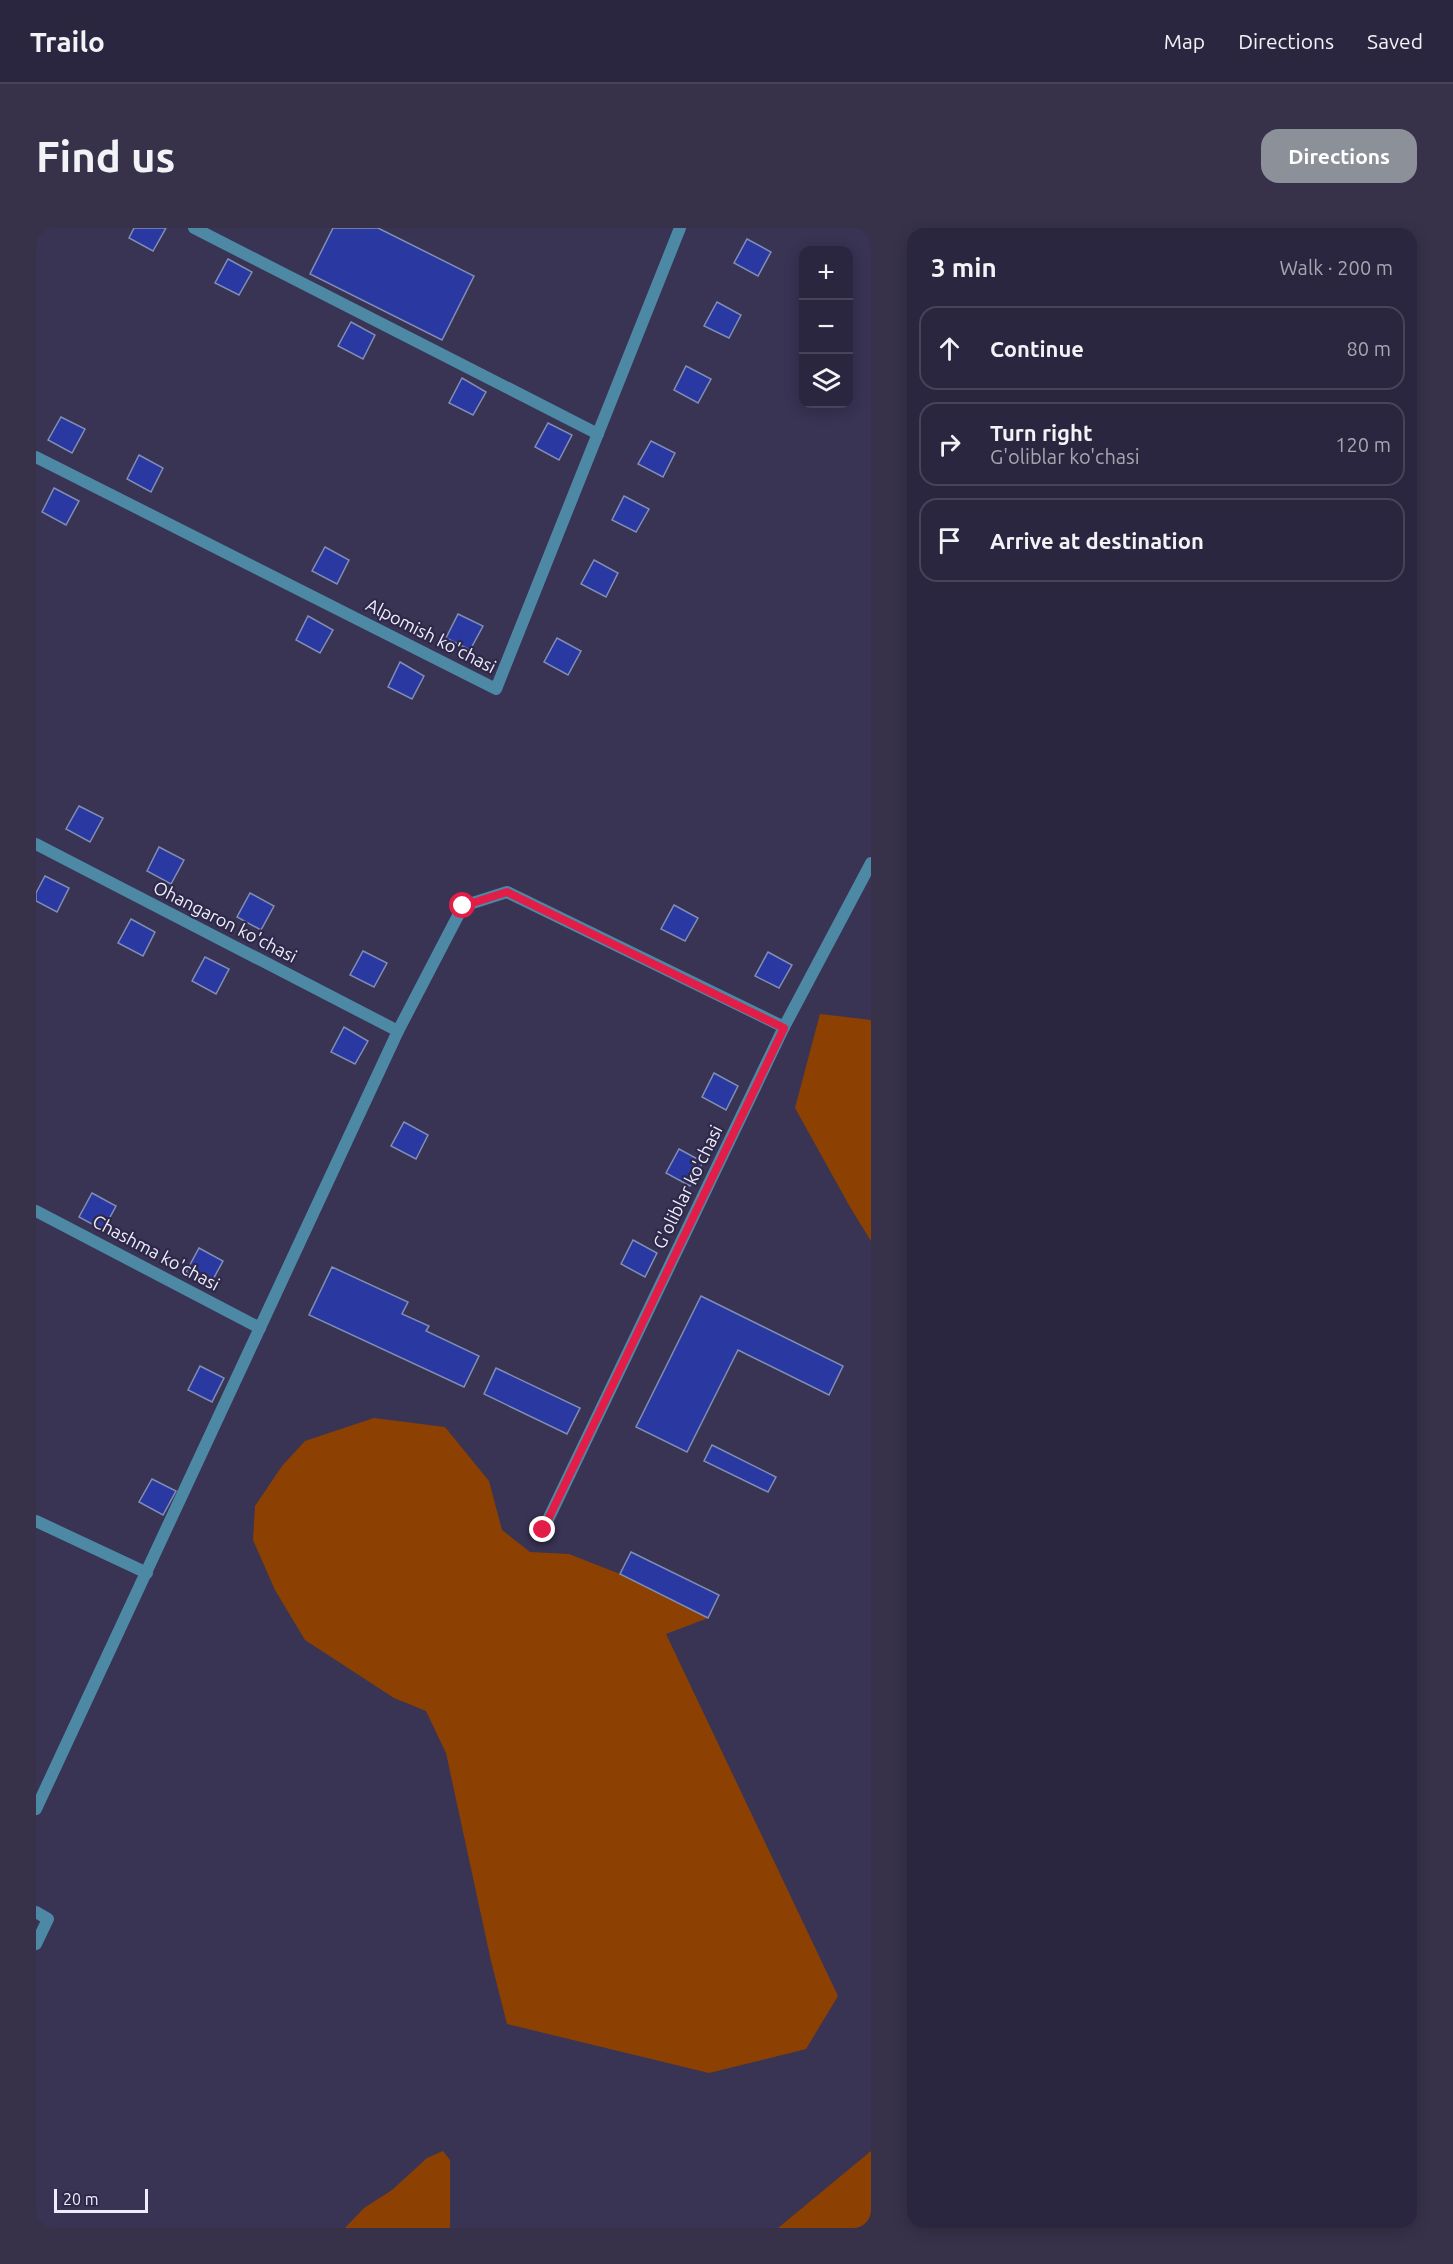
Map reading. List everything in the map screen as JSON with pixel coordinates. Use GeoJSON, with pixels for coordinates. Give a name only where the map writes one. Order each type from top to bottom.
{"type":"FeatureCollection","features":[{"type":"Feature","properties":{"kind":"street"},"geometry":{"type":"LineString","coordinates":[[194,228],[598,434]]}},
{"type":"Feature","properties":{"kind":"street","name":"Alpomish ko'chasi"},"geometry":{"type":"LineString","coordinates":[[36,457],[496,689],[680,228]]}},
{"type":"Feature","properties":{"kind":"street","name":"Ohangaron ko'chasi"},"geometry":{"type":"LineString","coordinates":[[36,844],[398,1031]]}},
{"type":"Feature","properties":{"kind":"street","name":"G'oliblar ko'chasi"},"geometry":{"type":"LineString","coordinates":[[543,1530],[784,1028],[871,863]]}},
{"type":"Feature","properties":{"kind":"street"},"geometry":{"type":"LineString","coordinates":[[36,1809],[398,1031],[463,906],[507,892],[784,1028]]}},
{"type":"Feature","properties":{"kind":"street","name":"Chashma ko'chasi"},"geometry":{"type":"LineString","coordinates":[[36,1211],[260,1328]]}},
{"type":"Feature","properties":{"kind":"street"},"geometry":{"type":"LineString","coordinates":[[36,1521],[147,1573]]}},
{"type":"Feature","properties":{"kind":"street"},"geometry":{"type":"LineString","coordinates":[[36,1912],[48,1919],[36,1944]]}},
{"type":"Feature","properties":{"kind":"shaded area"},"geometry":{"type":"Polygon","coordinates":[[[820,1014],[871,1020],[871,1241],[795,1108],[820,1014]]]}},
{"type":"Feature","properties":{"kind":"shaded area"},"geometry":{"type":"Polygon","coordinates":[[[374,1418],[445,1427],[489,1481],[502,1530],[530,1552],[569,1554],[620,1574],[708,1618],[666,1634],[838,1996],[806,2049],[709,2073],[507,2024],[446,1753],[426,1711],[394,1698],[305,1640],[275,1590],[253,1540],[255,1506],[282,1466],[305,1441],[374,1418]]]}},
{"type":"Feature","properties":{"kind":"shaded area"},"geometry":{"type":"Polygon","coordinates":[[[443,2151],[450,2160],[450,2228],[345,2228],[364,2208],[392,2190],[427,2158],[443,2151]]]}},
{"type":"Feature","properties":{"kind":"shaded area"},"geometry":{"type":"Polygon","coordinates":[[[871,2151],[871,2228],[778,2228],[871,2151]]]}},
{"type":"Feature","properties":{"kind":"building"},"geometry":{"type":"Polygon","coordinates":[[[134,228],[166,228],[153,251],[129,238],[134,228]]]}},
{"type":"Feature","properties":{"kind":"building"},"geometry":{"type":"Polygon","coordinates":[[[333,228],[378,228],[474,276],[442,340],[310,274],[333,228]]]}},
{"type":"Feature","properties":{"kind":"building"},"geometry":{"type":"Polygon","coordinates":[[[747,239],[771,252],[758,276],[734,263],[747,239]]]}},
{"type":"Feature","properties":{"kind":"building"},"geometry":{"type":"Polygon","coordinates":[[[228,259],[252,272],[239,295],[215,283],[228,259]]]}},
{"type":"Feature","properties":{"kind":"building"},"geometry":{"type":"Polygon","coordinates":[[[717,302],[741,315],[729,338],[704,326],[717,302]]]}},
{"type":"Feature","properties":{"kind":"building"},"geometry":{"type":"Polygon","coordinates":[[[351,322],[375,335],[363,359],[338,346],[351,322]]]}},
{"type":"Feature","properties":{"kind":"building"},"geometry":{"type":"Polygon","coordinates":[[[686,366],[711,379],[698,403],[674,390],[686,366]]]}},
{"type":"Feature","properties":{"kind":"building"},"geometry":{"type":"Polygon","coordinates":[[[462,378],[486,392],[473,415],[449,403],[462,378]]]}},
{"type":"Feature","properties":{"kind":"building"},"geometry":{"type":"Polygon","coordinates":[[[61,417],[85,429],[72,453],[48,440],[61,417]]]}},
{"type":"Feature","properties":{"kind":"building"},"geometry":{"type":"Polygon","coordinates":[[[548,423],[572,435],[559,460],[535,447],[548,423]]]}},
{"type":"Feature","properties":{"kind":"building"},"geometry":{"type":"Polygon","coordinates":[[[651,441],[675,453],[663,477],[638,464],[651,441]]]}},
{"type":"Feature","properties":{"kind":"building"},"geometry":{"type":"Polygon","coordinates":[[[139,455],[163,468],[151,492],[127,479],[139,455]]]}},
{"type":"Feature","properties":{"kind":"building"},"geometry":{"type":"Polygon","coordinates":[[[54,488],[79,501],[66,525],[42,512],[54,488]]]}},
{"type":"Feature","properties":{"kind":"building"},"geometry":{"type":"Polygon","coordinates":[[[624,496],[649,509],[636,532],[612,520],[624,496]]]}},
{"type":"Feature","properties":{"kind":"building"},"geometry":{"type":"Polygon","coordinates":[[[325,547],[349,560],[337,584],[312,571],[325,547]]]}},
{"type":"Feature","properties":{"kind":"building"},"geometry":{"type":"Polygon","coordinates":[[[594,560],[618,573],[606,597],[581,584],[594,560]]]}},
{"type":"Feature","properties":{"kind":"building"},"geometry":{"type":"Polygon","coordinates":[[[458,614],[483,626],[470,650],[446,638],[458,614]]]}},
{"type":"Feature","properties":{"kind":"building"},"geometry":{"type":"Polygon","coordinates":[[[308,616],[333,630],[320,653],[296,640],[308,616]]]}},
{"type":"Feature","properties":{"kind":"building"},"geometry":{"type":"Polygon","coordinates":[[[557,638],[581,651],[568,675],[544,662],[557,638]]]}},
{"type":"Feature","properties":{"kind":"building"},"geometry":{"type":"Polygon","coordinates":[[[400,662],[424,676],[412,699],[388,687],[400,662]]]}},
{"type":"Feature","properties":{"kind":"building"},"geometry":{"type":"Polygon","coordinates":[[[79,806],[103,818],[90,842],[66,829],[79,806]]]}},
{"type":"Feature","properties":{"kind":"building"},"geometry":{"type":"Polygon","coordinates":[[[159,847],[184,860],[171,884],[147,871],[159,847]]]}},
{"type":"Feature","properties":{"kind":"building"},"geometry":{"type":"Polygon","coordinates":[[[45,876],[69,888],[57,912],[36,901],[36,893],[45,876]]]}},
{"type":"Feature","properties":{"kind":"building"},"geometry":{"type":"Polygon","coordinates":[[[250,893],[274,906],[261,930],[237,917],[250,893]]]}},
{"type":"Feature","properties":{"kind":"building"},"geometry":{"type":"Polygon","coordinates":[[[674,905],[698,918],[685,941],[661,929],[674,905]]]}},
{"type":"Feature","properties":{"kind":"building"},"geometry":{"type":"Polygon","coordinates":[[[131,919],[155,932],[143,956],[118,943],[131,919]]]}},
{"type":"Feature","properties":{"kind":"building"},"geometry":{"type":"Polygon","coordinates":[[[363,951],[387,963],[374,987],[350,975],[363,951]]]}},
{"type":"Feature","properties":{"kind":"building"},"geometry":{"type":"Polygon","coordinates":[[[768,952],[792,965],[779,988],[755,976],[768,952]]]}},
{"type":"Feature","properties":{"kind":"building"},"geometry":{"type":"Polygon","coordinates":[[[205,957],[229,969],[216,994],[192,981],[205,957]]]}},
{"type":"Feature","properties":{"kind":"building"},"geometry":{"type":"Polygon","coordinates":[[[344,1027],[368,1041],[355,1064],[331,1052],[344,1027]]]}},
{"type":"Feature","properties":{"kind":"building"},"geometry":{"type":"Polygon","coordinates":[[[714,1073],[738,1086],[726,1110],[702,1097],[714,1073]]]}},
{"type":"Feature","properties":{"kind":"building"},"geometry":{"type":"Polygon","coordinates":[[[404,1122],[428,1135],[416,1159],[391,1146],[404,1122]]]}},
{"type":"Feature","properties":{"kind":"building"},"geometry":{"type":"Polygon","coordinates":[[[679,1149],[703,1162],[690,1186],[666,1173],[679,1149]]]}},
{"type":"Feature","properties":{"kind":"building"},"geometry":{"type":"Polygon","coordinates":[[[92,1193],[116,1206],[103,1230],[79,1217],[92,1193]]]}},
{"type":"Feature","properties":{"kind":"building"},"geometry":{"type":"Polygon","coordinates":[[[633,1240],[657,1253],[645,1277],[621,1264],[633,1240]]]}},
{"type":"Feature","properties":{"kind":"building"},"geometry":{"type":"Polygon","coordinates":[[[199,1248],[223,1261],[210,1285],[186,1272],[199,1248]]]}},
{"type":"Feature","properties":{"kind":"building"},"geometry":{"type":"Polygon","coordinates":[[[332,1267],[408,1302],[402,1314],[429,1326],[426,1331],[479,1356],[464,1387],[309,1315],[332,1267]]]}},
{"type":"Feature","properties":{"kind":"building"},"geometry":{"type":"Polygon","coordinates":[[[701,1296],[843,1366],[829,1395],[738,1350],[687,1452],[636,1427],[701,1296]]]}},
{"type":"Feature","properties":{"kind":"building"},"geometry":{"type":"Polygon","coordinates":[[[200,1366],[224,1378],[212,1402],[188,1390],[200,1366]]]}},
{"type":"Feature","properties":{"kind":"building"},"geometry":{"type":"Polygon","coordinates":[[[496,1368],[580,1408],[567,1434],[484,1394],[496,1368]]]}},
{"type":"Feature","properties":{"kind":"building"},"geometry":{"type":"Polygon","coordinates":[[[712,1445],[776,1477],[768,1492],[704,1461],[712,1445]]]}},
{"type":"Feature","properties":{"kind":"building"},"geometry":{"type":"Polygon","coordinates":[[[152,1479],[176,1491],[163,1515],[139,1502],[152,1479]]]}},
{"type":"Feature","properties":{"kind":"building"},"geometry":{"type":"Polygon","coordinates":[[[631,1552],[719,1595],[708,1618],[620,1574],[631,1552]]]}},
{"type":"Feature","properties":{"kind":"route"},"geometry":{"type":"LineString","coordinates":[[463,906],[507,892],[784,1028],[543,1530]]}}]}
